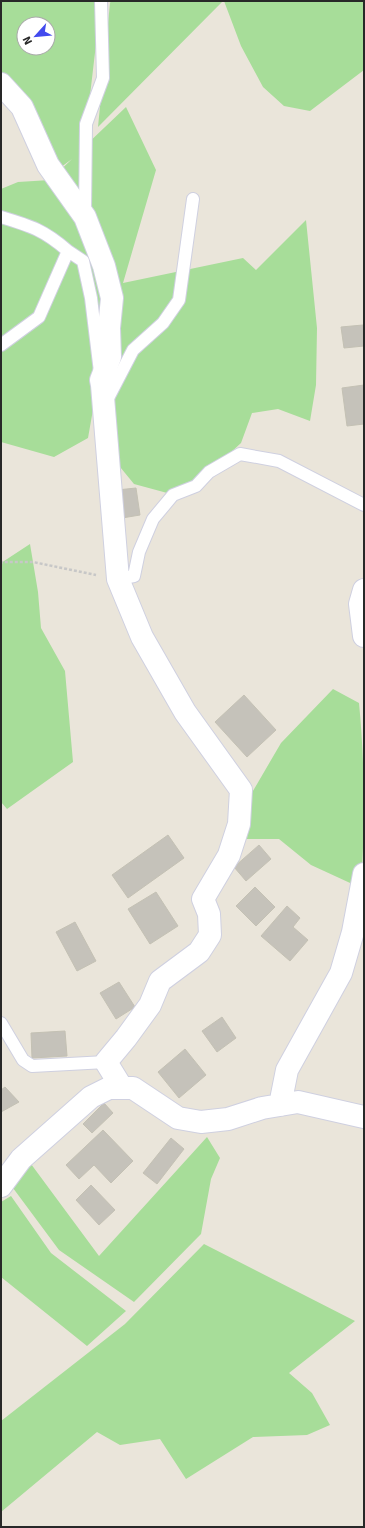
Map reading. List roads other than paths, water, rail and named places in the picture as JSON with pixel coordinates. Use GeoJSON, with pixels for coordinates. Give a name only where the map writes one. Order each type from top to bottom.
{"type":"FeatureCollection","features":[{"type":"Feature","properties":{"kind":"street"},"geometry":{"type":"LineString","coordinates":[[1,84],[22,107],[48,166],[85,218],[104,266],[112,298],[109,328],[110,357],[102,380],[118,579],[142,637],[185,712],[241,790],[239,824],[229,855],[203,899],[210,914],[210,935],[199,952],[160,981],[150,1005],[106,1062],[122,1088]]}},
{"type":"Feature","properties":{"kind":"street"},"geometry":{"type":"LineString","coordinates":[[364,590],[360,604],[364,636]]}},
{"type":"Feature","properties":{"kind":"street"},"geometry":{"type":"LineString","coordinates":[[280,1105],[287,1070],[341,973],[353,932],[364,874]]}},
{"type":"Feature","properties":{"kind":"street"},"geometry":{"type":"LineString","coordinates":[[1,1186],[21,1159],[91,1097],[109,1088],[133,1088],[178,1118],[202,1122],[228,1119],[262,1108],[298,1102],[364,1117]]}},
{"type":"Feature","properties":{"kind":"lane"},"geometry":{"type":"LineString","coordinates":[[85,218],[86,124],[103,78],[101,1]]}},
{"type":"Feature","properties":{"kind":"lane"},"geometry":{"type":"LineString","coordinates":[[104,407],[133,350],[163,322],[179,300],[193,199]]}},
{"type":"Feature","properties":{"kind":"lane"},"geometry":{"type":"LineString","coordinates":[[1,217],[29,226],[50,235],[68,251],[83,261],[91,298],[102,380]]}},
{"type":"Feature","properties":{"kind":"lane"},"geometry":{"type":"LineString","coordinates":[[1,344],[39,317],[68,251]]}},
{"type":"Feature","properties":{"kind":"lane"},"geometry":{"type":"LineString","coordinates":[[118,579],[134,576],[139,552],[153,519],[173,494],[196,486],[209,472],[240,454],[279,461],[364,505]]}},
{"type":"Feature","properties":{"kind":"lane"},"geometry":{"type":"LineString","coordinates":[[1,1023],[23,1060],[32,1066],[106,1062]]}}]}
